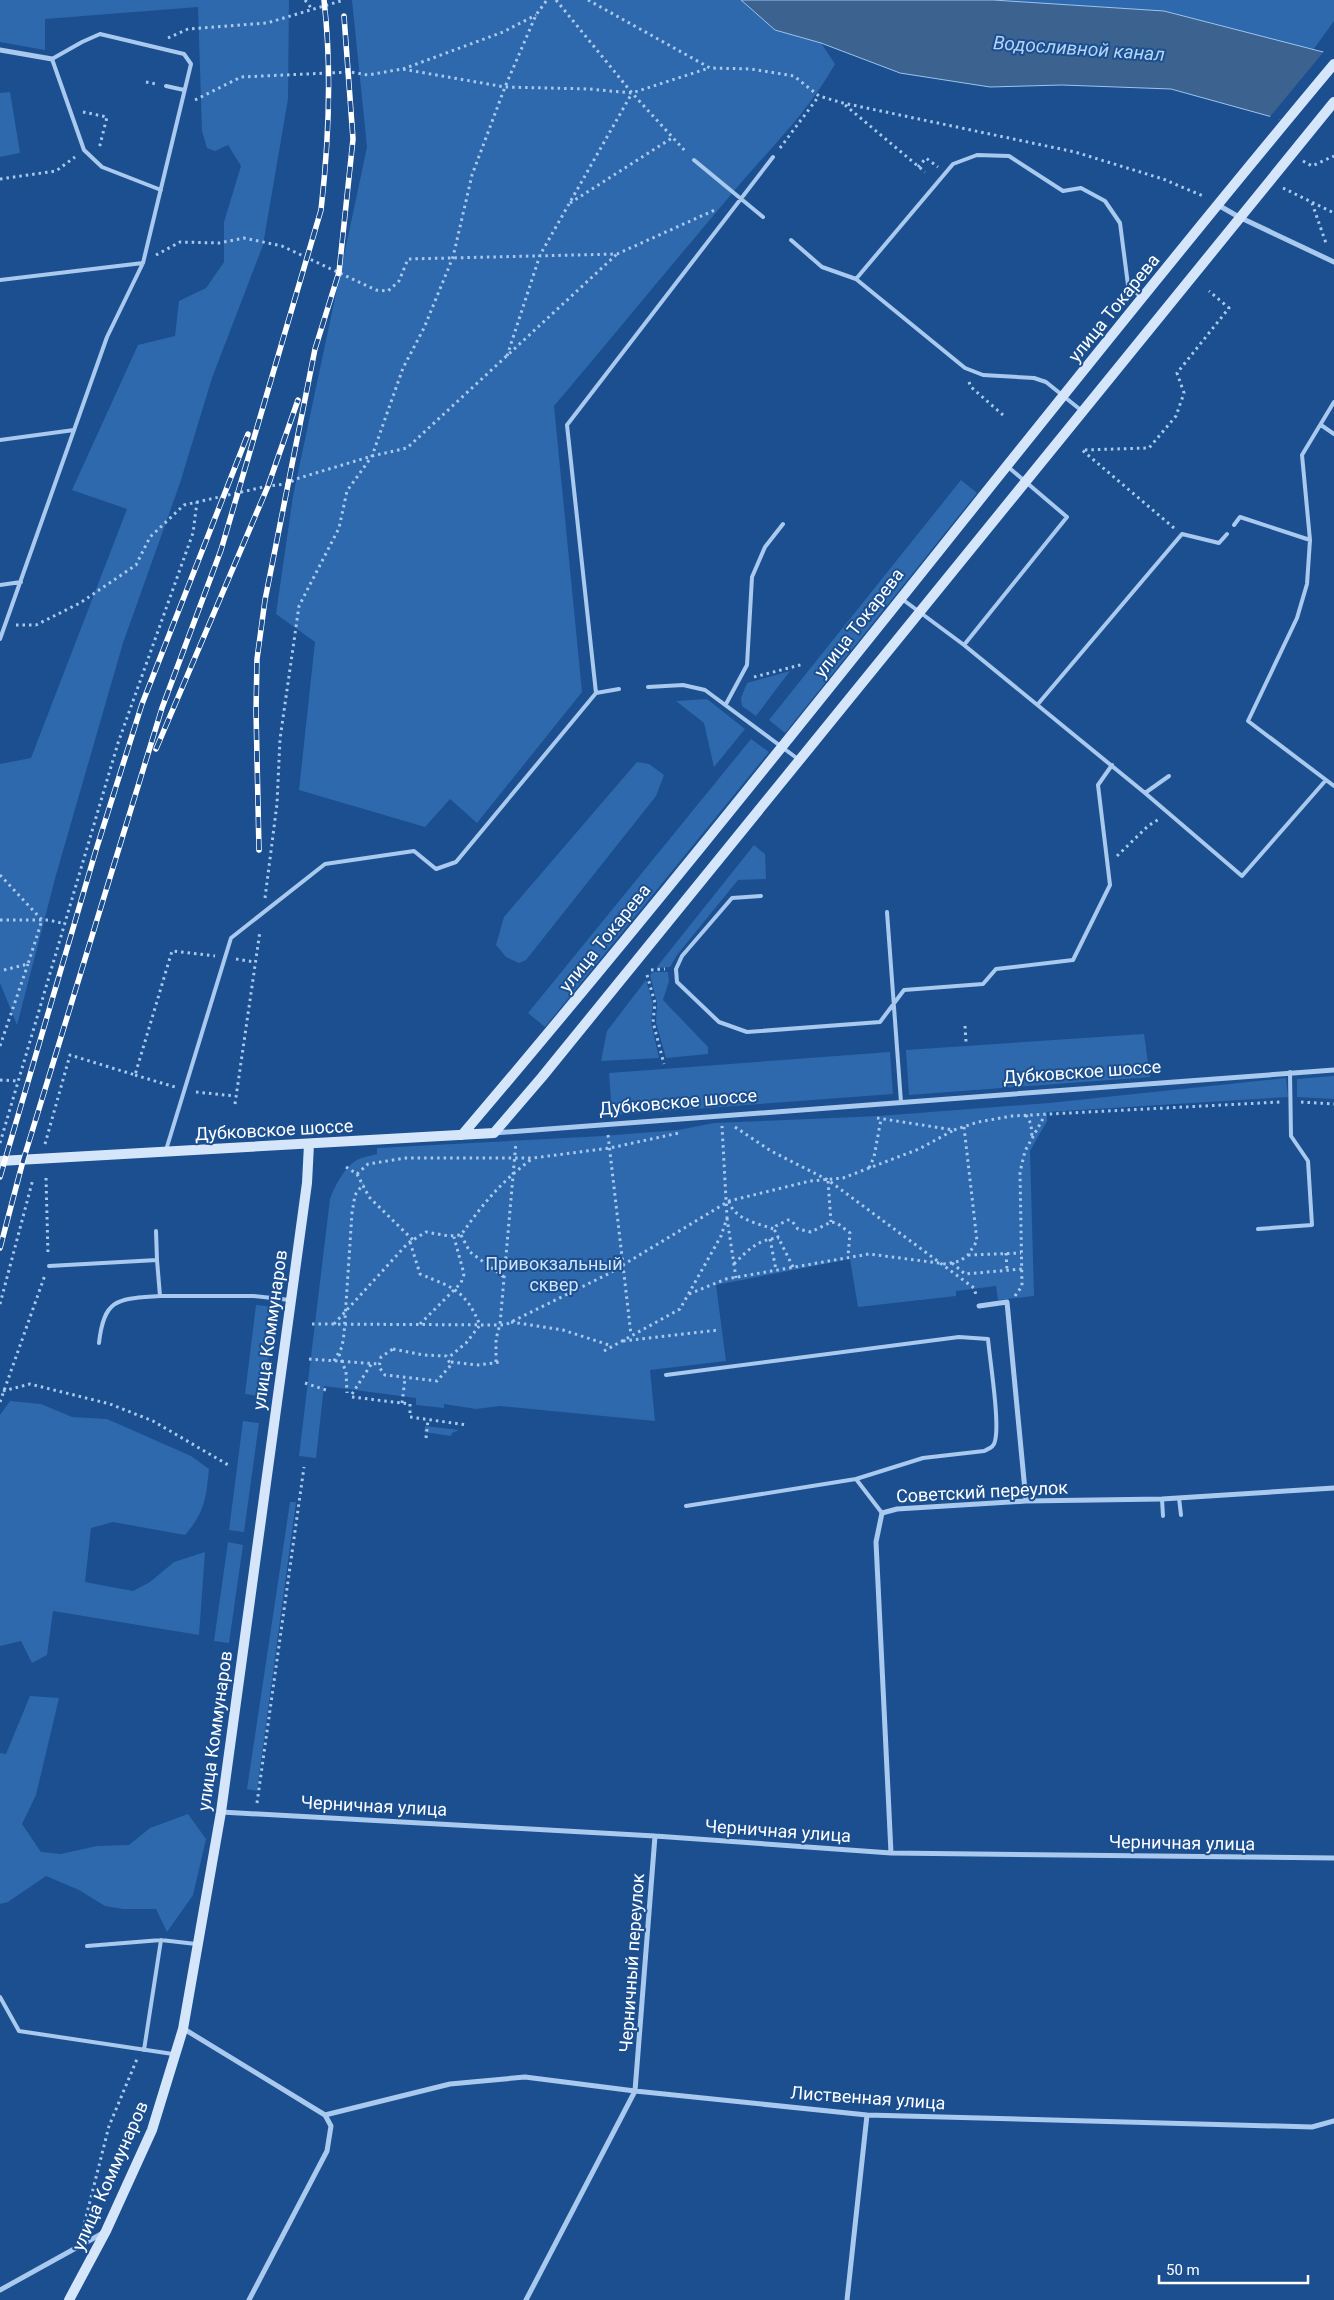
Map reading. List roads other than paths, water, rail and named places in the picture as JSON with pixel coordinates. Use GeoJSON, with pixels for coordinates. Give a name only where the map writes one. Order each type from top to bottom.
{"type":"FeatureCollection","features":[{"type":"Feature","properties":{"kind":"main road","name":"улица Токарева"},"geometry":{"type":"LineString","coordinates":[[462,1135],[782,747],[900,597],[1334,64]]}},
{"type":"Feature","properties":{"kind":"main road"},"geometry":{"type":"LineString","coordinates":[[494,1133],[542,1077],[1334,102]]}},
{"type":"Feature","properties":{"kind":"main road","name":"Дубковское шоссе"},"geometry":{"type":"LineString","coordinates":[[0,1161],[494,1133]]}},
{"type":"Feature","properties":{"kind":"main road","name":"улица Коммунаров"},"geometry":{"type":"LineString","coordinates":[[69,2300],[106,2231],[152,2130],[183,2029],[221,1812],[307,1183],[309,1144]]}},
{"type":"Feature","properties":{"kind":"street"},"geometry":{"type":"LineString","coordinates":[[0,50],[52,59]]}},
{"type":"Feature","properties":{"kind":"street"},"geometry":{"type":"LineString","coordinates":[[1218,205],[1239,218],[1334,262]]}},
{"type":"Feature","properties":{"kind":"street","name":"Дубковское шоссе"},"geometry":{"type":"LineString","coordinates":[[494,1133],[1334,1070]]}},
{"type":"Feature","properties":{"kind":"street"},"geometry":{"type":"LineString","coordinates":[[979,1306],[1007,1302],[1026,1501]]}},
{"type":"Feature","properties":{"kind":"street","name":"Советский переулок"},"geometry":{"type":"LineString","coordinates":[[891,1853],[876,1542],[882,1513],[897,1509],[1026,1501],[1162,1500],[1334,1488]]}},
{"type":"Feature","properties":{"kind":"street","name":"Черничная улица"},"geometry":{"type":"LineString","coordinates":[[221,1812],[655,1836],[891,1853],[1334,1858]]}},
{"type":"Feature","properties":{"kind":"street","name":"Черничный переулок"},"geometry":{"type":"LineString","coordinates":[[635,2091],[655,1836]]}},
{"type":"Feature","properties":{"kind":"street"},"geometry":{"type":"LineString","coordinates":[[183,2029],[325,2115],[331,2126],[327,2151],[249,2300]]}},
{"type":"Feature","properties":{"kind":"street","name":"Лиственная улица"},"geometry":{"type":"LineString","coordinates":[[325,2115],[450,2084],[525,2077],[635,2091],[867,2115],[1312,2127],[1334,2121]]}},
{"type":"Feature","properties":{"kind":"street"},"geometry":{"type":"LineString","coordinates":[[526,2300],[635,2091]]}},
{"type":"Feature","properties":{"kind":"street"},"geometry":{"type":"LineString","coordinates":[[847,2300],[867,2115]]}},
{"type":"Feature","properties":{"kind":"street"},"geometry":{"type":"LineString","coordinates":[[0,2289],[106,2231]]}},
{"type":"Feature","properties":{"kind":"lane"},"geometry":{"type":"LineString","coordinates":[[0,639],[107,337],[143,263],[161,190],[190,64],[184,54],[100,34],[52,59],[84,150],[102,167],[161,190]]}},
{"type":"Feature","properties":{"kind":"lane"},"geometry":{"type":"LineString","coordinates":[[166,86],[184,90]]}},
{"type":"Feature","properties":{"kind":"lane"},"geometry":{"type":"LineString","coordinates":[[856,279],[953,164],[977,155],[1009,156],[1063,191],[1081,188],[1105,201],[1120,223],[1128,285],[1142,298]]}},
{"type":"Feature","properties":{"kind":"lane"},"geometry":{"type":"LineString","coordinates":[[596,694],[568,425],[773,157]]}},
{"type":"Feature","properties":{"kind":"lane"},"geometry":{"type":"LineString","coordinates":[[694,160],[763,217]]}},
{"type":"Feature","properties":{"kind":"lane"},"geometry":{"type":"LineString","coordinates":[[791,240],[822,267],[856,279],[964,368],[983,375],[1034,378],[1046,382],[1082,411]]}},
{"type":"Feature","properties":{"kind":"lane"},"geometry":{"type":"LineString","coordinates":[[0,280],[143,263]]}},
{"type":"Feature","properties":{"kind":"lane"},"geometry":{"type":"LineString","coordinates":[[1334,402],[1302,455],[1310,540],[1306,584],[1297,618],[1248,721],[1334,786]]}},
{"type":"Feature","properties":{"kind":"lane"},"geometry":{"type":"LineString","coordinates":[[1321,425],[1334,434]]}},
{"type":"Feature","properties":{"kind":"lane"},"geometry":{"type":"LineString","coordinates":[[0,440],[74,430]]}},
{"type":"Feature","properties":{"kind":"lane"},"geometry":{"type":"LineString","coordinates":[[964,645],[1067,517],[1006,466]]}},
{"type":"Feature","properties":{"kind":"lane"},"geometry":{"type":"LineString","coordinates":[[1234,525],[1240,517],[1310,540]]}},
{"type":"Feature","properties":{"kind":"lane"},"geometry":{"type":"LineString","coordinates":[[726,704],[747,664],[752,577],[765,547],[783,524]]}},
{"type":"Feature","properties":{"kind":"lane"},"geometry":{"type":"LineString","coordinates":[[1038,704],[1182,534],[1219,543],[1227,534]]}},
{"type":"Feature","properties":{"kind":"lane"},"geometry":{"type":"LineString","coordinates":[[0,585],[21,582]]}},
{"type":"Feature","properties":{"kind":"lane"},"geometry":{"type":"LineString","coordinates":[[900,597],[1038,704],[1146,793],[1242,876],[1326,780]]}},
{"type":"Feature","properties":{"kind":"lane"},"geometry":{"type":"LineString","coordinates":[[648,687],[683,685],[705,690],[798,760]]}},
{"type":"Feature","properties":{"kind":"lane"},"geometry":{"type":"LineString","coordinates":[[166,1153],[231,938],[325,864],[414,851],[436,869],[456,862],[596,694],[619,689]]}},
{"type":"Feature","properties":{"kind":"lane"},"geometry":{"type":"LineString","coordinates":[[761,896],[732,898],[682,956],[676,968],[677,982],[719,1022],[747,1032],[880,1022],[904,990],[983,984],[996,969],[1073,960],[1110,884],[1098,785],[1112,765]]}},
{"type":"Feature","properties":{"kind":"lane"},"geometry":{"type":"LineString","coordinates":[[1146,793],[1169,776]]}},
{"type":"Feature","properties":{"kind":"lane"},"geometry":{"type":"LineString","coordinates":[[887,912],[900,1102]]}},
{"type":"Feature","properties":{"kind":"lane"},"geometry":{"type":"LineString","coordinates":[[1258,1229],[1312,1224],[1308,1161],[1292,1136],[1290,1072]]}},
{"type":"Feature","properties":{"kind":"lane"},"geometry":{"type":"LineString","coordinates":[[156,1231],[160,1296]]}},
{"type":"Feature","properties":{"kind":"lane"},"geometry":{"type":"LineString","coordinates":[[49,1266],[157,1260]]}},
{"type":"Feature","properties":{"kind":"lane"},"geometry":{"type":"LineString","coordinates":[[99,1343],[103,1316],[114,1304],[127,1298],[253,1296],[290,1300]]}},
{"type":"Feature","properties":{"kind":"lane"},"geometry":{"type":"LineString","coordinates":[[666,1375],[959,1337],[988,1339],[996,1426],[996,1440],[992,1447],[984,1451],[923,1458],[856,1479],[686,1506]]}},
{"type":"Feature","properties":{"kind":"lane"},"geometry":{"type":"LineString","coordinates":[[856,1479],[882,1513]]}},
{"type":"Feature","properties":{"kind":"lane"},"geometry":{"type":"LineString","coordinates":[[1179,1498],[1181,1515]]}},
{"type":"Feature","properties":{"kind":"lane"},"geometry":{"type":"LineString","coordinates":[[1162,1500],[1163,1516]]}},
{"type":"Feature","properties":{"kind":"lane"},"geometry":{"type":"LineString","coordinates":[[87,1946],[161,1940],[198,1944]]}},
{"type":"Feature","properties":{"kind":"lane"},"geometry":{"type":"LineString","coordinates":[[143,2050],[161,1940]]}},
{"type":"Feature","properties":{"kind":"lane"},"geometry":{"type":"LineString","coordinates":[[0,1997],[19,2031],[175,2054]]}},
{"type":"Feature","properties":{"kind":"water","name":"Водосливной канал"},"geometry":{"type":"Polygon","coordinates":[[[741,0],[993,0],[1164,11],[1327,53],[1283,120],[1171,89],[1062,85],[990,87],[900,73],[821,43],[775,30],[741,0]]]}},
{"type":"Feature","properties":{"kind":"railway"},"geometry":{"type":"LineString","coordinates":[[0,1248],[23,1161],[162,708],[221,550],[321,210],[326,158],[329,79],[324,0]]}},
{"type":"Feature","properties":{"kind":"railway"},"geometry":{"type":"LineString","coordinates":[[259,850],[256,711],[257,659],[265,600],[315,349],[339,272],[353,139],[344,16]]}},
{"type":"Feature","properties":{"kind":"railway"},"geometry":{"type":"LineString","coordinates":[[156,749],[268,486],[298,400]]}},
{"type":"Feature","properties":{"kind":"railway"},"geometry":{"type":"LineString","coordinates":[[0,1177],[96,850],[142,704],[248,434]]}},
{"type":"Feature","properties":{"kind":"park label","name":"Привокзальный сквер"},"geometry":{"type":"Point","coordinates":[554,1274]}}]}
